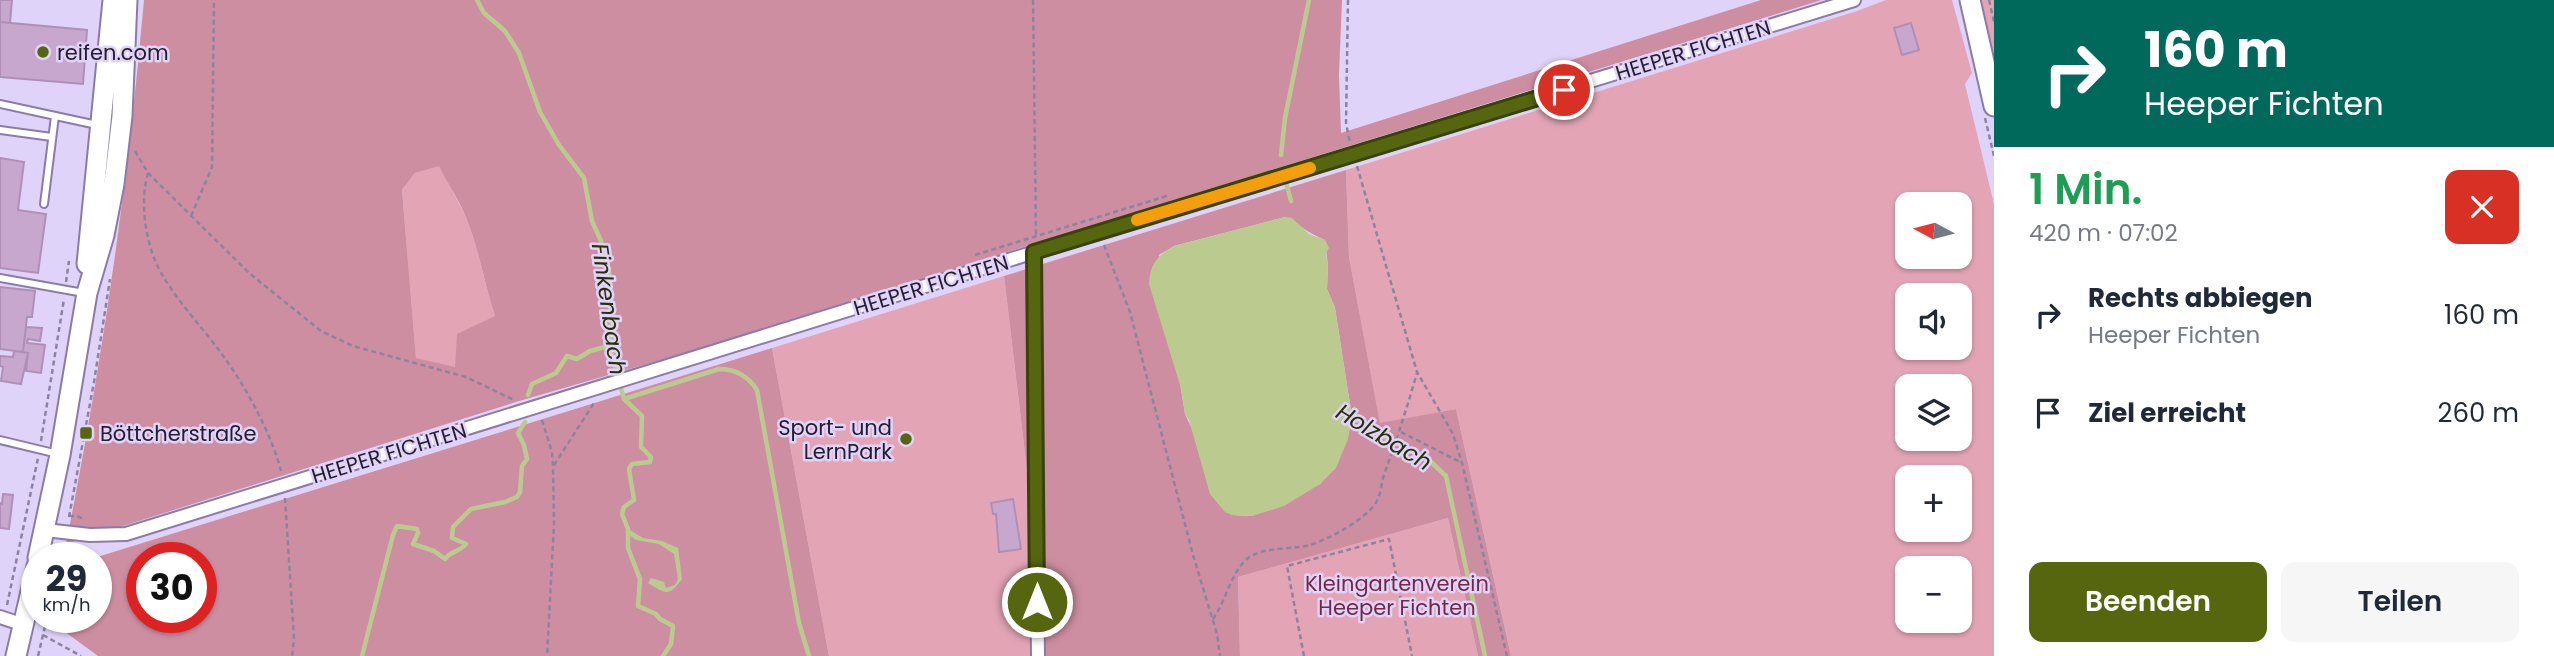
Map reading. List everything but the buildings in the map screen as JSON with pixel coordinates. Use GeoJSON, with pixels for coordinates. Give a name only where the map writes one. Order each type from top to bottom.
{"type":"FeatureCollection","features":[{"type":"Feature","properties":{"kind":"street"},"geometry":{"type":"LineString","coordinates":[[87,293],[89,225],[113,0]]}},
{"type":"Feature","properties":{"kind":"street"},"geometry":{"type":"LineString","coordinates":[[42,542],[60,455],[87,293],[108,216],[120,140],[127,0]]}},
{"type":"Feature","properties":{"kind":"street","name":"HEEPER FICHTEN"},"geometry":{"type":"LineString","coordinates":[[45,530],[90,535],[126,534],[284,482],[527,407],[609,385],[1854,0]]}},
{"type":"Feature","properties":{"kind":"street"},"geometry":{"type":"LineString","coordinates":[[1970,0],[1994,106]]}},
{"type":"Feature","properties":{"kind":"street"},"geometry":{"type":"LineString","coordinates":[[1034,252],[1038,656]]}},
{"type":"Feature","properties":{"kind":"street"},"geometry":{"type":"LineString","coordinates":[[2,618],[21,624]]}},
{"type":"Feature","properties":{"kind":"street"},"geometry":{"type":"LineString","coordinates":[[16,656],[22,633]]}},
{"type":"Feature","properties":{"kind":"lane"},"geometry":{"type":"LineString","coordinates":[[0,104],[101,126]]}},
{"type":"Feature","properties":{"kind":"lane"},"geometry":{"type":"LineString","coordinates":[[44,204],[55,116]]}},
{"type":"Feature","properties":{"kind":"lane"},"geometry":{"type":"LineString","coordinates":[[0,130],[52,137]]}},
{"type":"Feature","properties":{"kind":"lane"},"geometry":{"type":"LineString","coordinates":[[0,278],[87,293]]}},
{"type":"Feature","properties":{"kind":"lane"},"geometry":{"type":"LineString","coordinates":[[0,440],[60,455]]}},
{"type":"Feature","properties":{"kind":"path"},"geometry":{"type":"LineString","coordinates":[[191,216],[212,167],[214,0]]}},
{"type":"Feature","properties":{"kind":"path"},"geometry":{"type":"LineString","coordinates":[[1032,0],[1034,252]]}},
{"type":"Feature","properties":{"kind":"path"},"geometry":{"type":"LineString","coordinates":[[1348,0],[1346,123],[1417,372],[1453,434],[1462,463],[1507,656]]}},
{"type":"Feature","properties":{"kind":"path"},"geometry":{"type":"LineString","coordinates":[[1989,0],[1994,22]]}},
{"type":"Feature","properties":{"kind":"path"},"geometry":{"type":"LineString","coordinates":[[133,149],[148,173],[249,273],[321,331],[353,346],[467,377],[527,407],[543,420],[552,452],[554,524],[547,656]]}},
{"type":"Feature","properties":{"kind":"path"},"geometry":{"type":"LineString","coordinates":[[148,173],[143,211],[149,240],[162,275],[225,359],[274,443],[284,482],[294,639],[292,656]]}},
{"type":"Feature","properties":{"kind":"path"},"geometry":{"type":"LineString","coordinates":[[1099,232],[1130,312],[1193,555],[1213,619],[1220,656]]}},
{"type":"Feature","properties":{"kind":"path"},"geometry":{"type":"LineString","coordinates":[[2,618],[39,451],[71,250]]}},
{"type":"Feature","properties":{"kind":"path"},"geometry":{"type":"LineString","coordinates":[[1213,619],[1222,606],[1234,577],[1248,558],[1263,552],[1309,545],[1331,536],[1363,516],[1377,501],[1401,432],[1417,372]]}},
{"type":"Feature","properties":{"kind":"path"},"geometry":{"type":"LineString","coordinates":[[553,467],[609,385]]}},
{"type":"Feature","properties":{"kind":"path"},"geometry":{"type":"LineString","coordinates":[[1401,432],[1462,463]]}},
{"type":"Feature","properties":{"kind":"path"},"geometry":{"type":"LineString","coordinates":[[1304,656],[1287,566],[1389,539],[1412,656]]}},
{"type":"Feature","properties":{"kind":"path"},"geometry":{"type":"LineString","coordinates":[[38,656],[43,635],[81,656]]}},
{"type":"Feature","properties":{"kind":"green space"},"geometry":{"type":"Polygon","coordinates":[[[1886,0],[1952,0],[1972,73],[1965,84],[1994,204],[1994,656],[1511,656],[1456,409],[1380,424],[1349,257],[1346,170],[1886,0]]]}},
{"type":"Feature","properties":{"kind":"green space"},"geometry":{"type":"Polygon","coordinates":[[[1981,0],[1994,0],[1994,69],[1981,0]]]}},
{"type":"Feature","properties":{"kind":"green space"},"geometry":{"type":"Polygon","coordinates":[[[439,165],[470,227],[495,316],[456,368],[416,359],[402,190],[415,173],[439,165]]]}},
{"type":"Feature","properties":{"kind":"green space","name":"Sport- und LernPark"},"geometry":{"type":"Polygon","coordinates":[[[1004,276],[1034,530],[1033,656],[829,656],[772,348],[1004,276]]]}},
{"type":"Feature","properties":{"kind":"green space","name":"Kleingartenverein Heeper Fichten"},"geometry":{"type":"Polygon","coordinates":[[[1448,518],[1478,656],[1240,656],[1238,577],[1448,518]]]}},
{"type":"Feature","properties":{"kind":"shaded area"},"geometry":{"type":"Polygon","coordinates":[[[144,0],[1342,0],[1339,75],[1341,133],[1761,0],[1822,0],[1026,246],[818,314],[516,402],[66,542],[113,273],[144,0]],[[439,166],[415,173],[402,190],[416,358],[455,367],[457,334],[495,316],[470,227],[439,166]]]}},
{"type":"Feature","properties":{"kind":"shaded area"},"geometry":{"type":"Polygon","coordinates":[[[1346,170],[1349,257],[1380,423],[1456,409],[1511,656],[1478,656],[1448,518],[1238,577],[1240,656],[1033,656],[1034,530],[1004,276],[1346,170]],[[1285,217],[1174,246],[1159,255],[1185,414],[1232,515],[1252,516],[1320,484],[1352,417],[1335,308],[1327,289],[1325,240],[1285,217]]]}},
{"type":"Feature","properties":{"kind":"shaded area"},"geometry":{"type":"Polygon","coordinates":[[[1285,217],[1292,218],[1309,234],[1325,240],[1329,248],[1326,253],[1327,289],[1335,308],[1352,417],[1348,439],[1336,468],[1320,484],[1284,506],[1252,516],[1232,515],[1225,512],[1210,494],[1149,284],[1151,271],[1163,253],[1174,246],[1285,217]]]}},
{"type":"Feature","properties":{"kind":"shaded area"},"geometry":{"type":"Polygon","coordinates":[[[772,348],[829,656],[98,656],[66,633],[112,633],[112,552],[126,548],[126,633],[217,633],[217,542],[146,542],[772,348]]]}},
{"type":"Feature","properties":{"kind":"shaded area"},"geometry":{"type":"Polygon","coordinates":[[[628,529],[643,538],[662,541],[678,548],[682,579],[674,589],[667,592],[648,583],[651,578],[664,582],[666,588],[675,585],[678,579],[674,554],[659,544],[636,540],[628,534],[628,529]]]}},
{"type":"Feature","properties":{"kind":"waterway","name":"Finkenbach"},"geometry":{"type":"LineString","coordinates":[[477,0],[484,13],[505,31],[519,53],[540,112],[559,145],[584,178],[592,221],[609,271],[612,356],[624,399],[642,416],[641,447],[651,457],[650,462],[632,464],[629,469],[634,500],[624,507],[622,514],[628,529],[628,548],[640,579],[638,606],[673,626],[671,644],[663,656]]}},
{"type":"Feature","properties":{"kind":"waterway","name":"Holzbach"},"geometry":{"type":"LineString","coordinates":[[1281,155],[1285,118],[1309,0]]}},
{"type":"Feature","properties":{"kind":"waterway","name":"Holzbach"},"geometry":{"type":"LineString","coordinates":[[1287,186],[1291,201]]}},
{"type":"Feature","properties":{"kind":"waterway"},"geometry":{"type":"LineString","coordinates":[[528,395],[532,384],[556,373],[567,356],[577,359],[590,351],[613,345]]}},
{"type":"Feature","properties":{"kind":"waterway","name":"Finkenbach"},"geometry":{"type":"LineString","coordinates":[[624,399],[719,369],[746,377],[757,390],[799,623],[809,656]]}},
{"type":"Feature","properties":{"kind":"waterway","name":"Holzbach"},"geometry":{"type":"LineString","coordinates":[[1349,415],[1380,435],[1429,460],[1446,476],[1485,656]]}},
{"type":"Feature","properties":{"kind":"waterway"},"geometry":{"type":"LineString","coordinates":[[362,656],[397,526],[417,529],[413,544],[434,551],[445,559],[464,547],[466,544],[452,538],[453,527],[471,509],[505,502],[517,497],[520,492],[522,466],[527,459],[518,433],[525,422]]}},
{"type":"Feature","properties":{"kind":"slow traffic"},"geometry":{"type":"LineString","coordinates":[[1137,220],[1310,168]]}},
{"type":"Feature","properties":{"kind":"place","name":"reifen.com"},"geometry":{"type":"Point","coordinates":[43,52]}},
{"type":"Feature","properties":{"kind":"place","name":"Böttcherstraße"},"geometry":{"type":"Point","coordinates":[86,433]}},
{"type":"Feature","properties":{"kind":"place","name":"Sport- und LernPark"},"geometry":{"type":"Point","coordinates":[906,439]}},
{"type":"Feature","properties":{"kind":"route"},"geometry":{"type":"LineString","coordinates":[[1037,602],[1034,252],[1564,90]]}}]}
